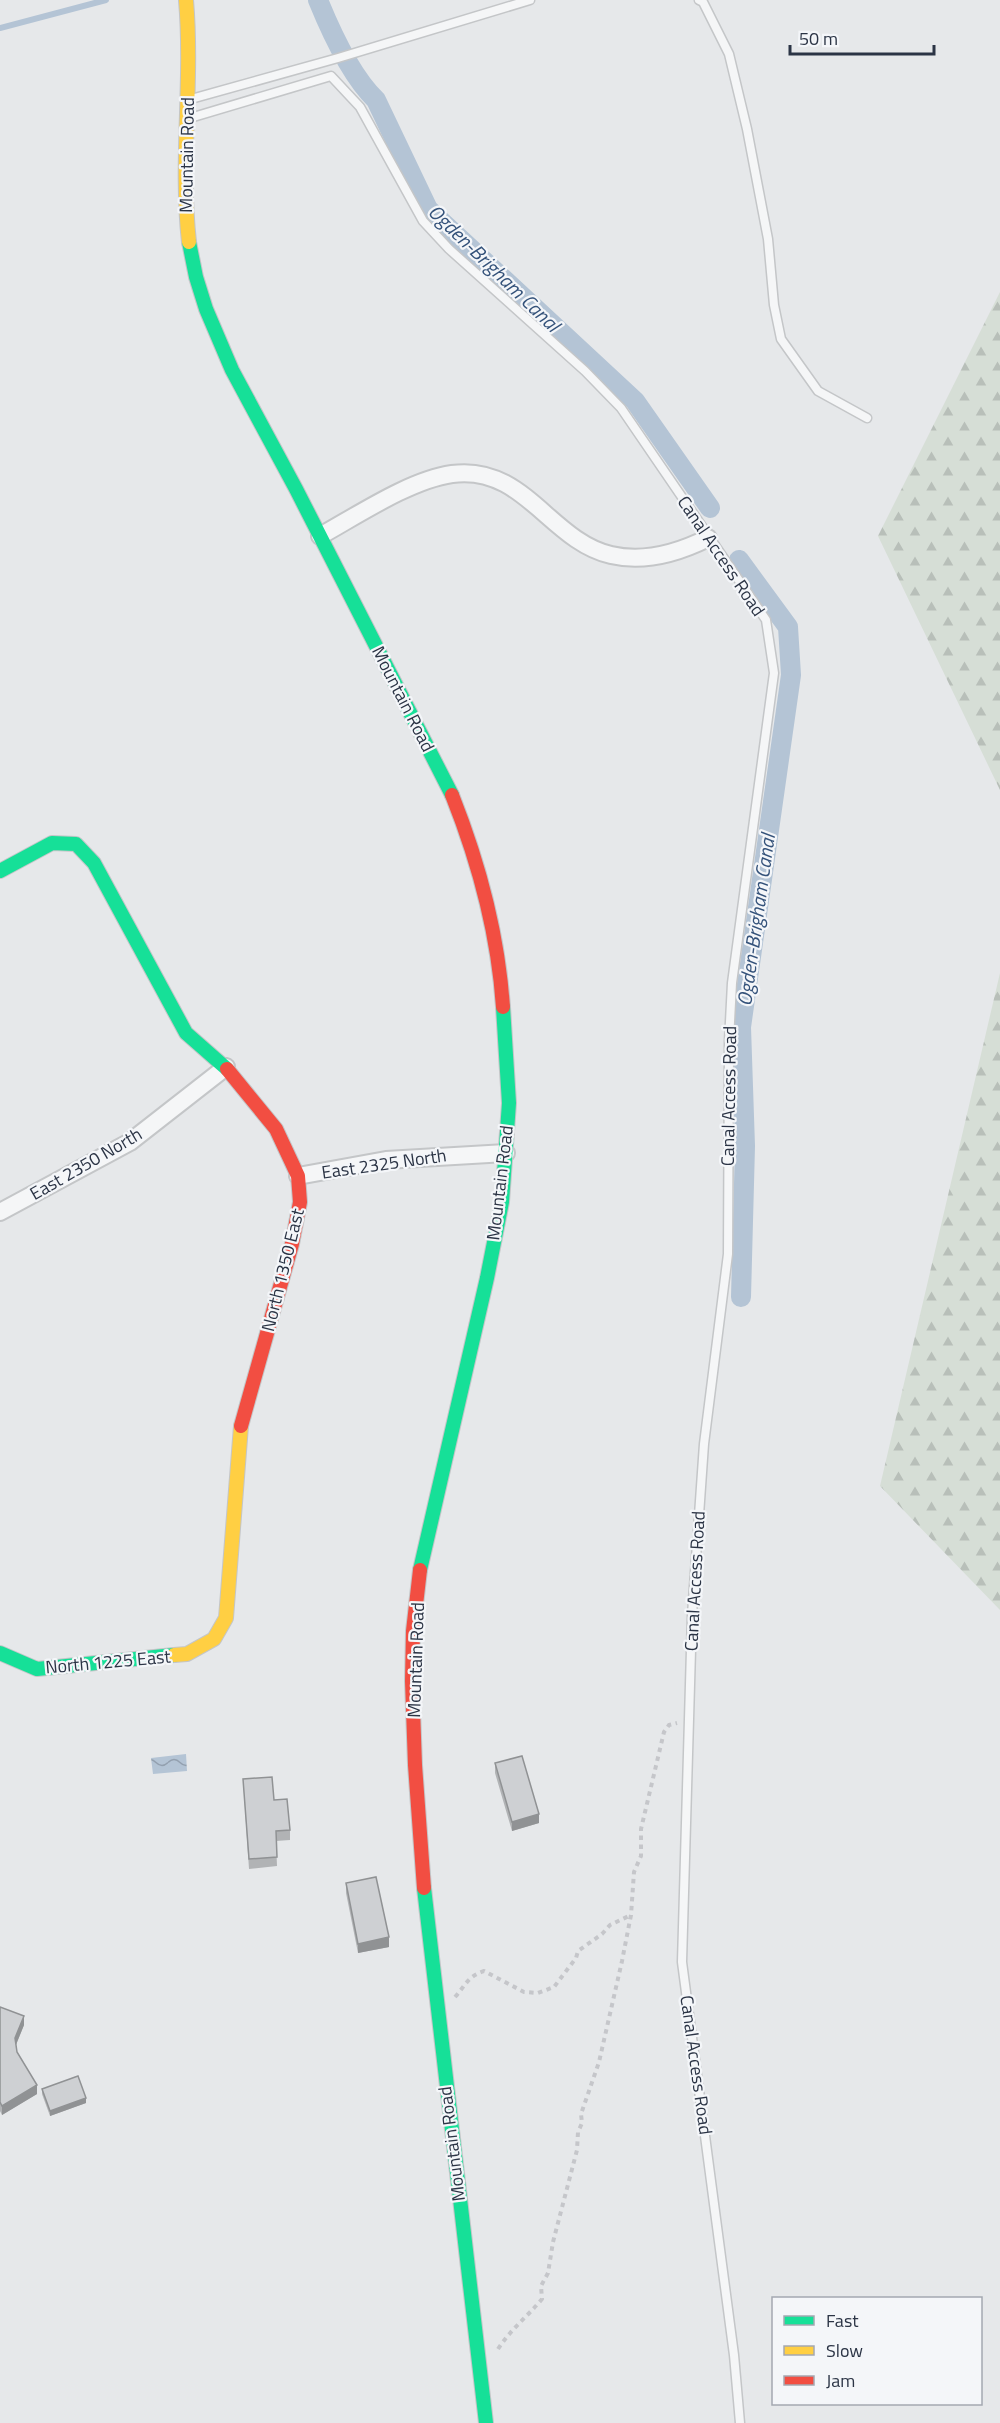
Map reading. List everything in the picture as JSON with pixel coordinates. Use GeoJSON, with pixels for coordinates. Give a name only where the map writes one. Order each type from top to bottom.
{"type":"FeatureCollection","features":[{"type":"Feature","properties":{"kind":"street","name":"Mountain Road"},"geometry":{"type":"LineString","coordinates":[[186,0],[189,20],[184,184],[189,244],[200,296],[234,371],[451,792],[472,845],[487,899],[502,995],[509,1103],[502,1202],[487,1278],[422,1557],[414,1632],[415,1766],[426,1920],[486,2423]]}},
{"type":"Feature","properties":{"kind":"street"},"geometry":{"type":"LineString","coordinates":[[320,536],[420,482],[453,474],[485,476],[506,483],[567,532],[610,555],[634,558],[657,556],[685,549],[708,538]]}},
{"type":"Feature","properties":{"kind":"street","name":"North 1350 East"},"geometry":{"type":"LineString","coordinates":[[0,871],[52,843],[76,844],[94,863],[186,1033],[226,1067],[276,1129],[298,1176],[300,1202],[292,1244],[239,1432],[226,1618],[214,1639]]}},
{"type":"Feature","properties":{"kind":"street","name":"East 2350 North"},"geometry":{"type":"LineString","coordinates":[[0,1212],[130,1142],[226,1067]]}},
{"type":"Feature","properties":{"kind":"street","name":"East 2325 North"},"geometry":{"type":"LineString","coordinates":[[298,1176],[386,1160],[506,1153]]}},
{"type":"Feature","properties":{"kind":"street","name":"North 1225 East"},"geometry":{"type":"LineString","coordinates":[[0,1653],[37,1669],[187,1654],[214,1639]]}},
{"type":"Feature","properties":{"kind":"lane"},"geometry":{"type":"LineString","coordinates":[[188,100],[346,56],[531,0]]}},
{"type":"Feature","properties":{"kind":"lane"},"geometry":{"type":"LineString","coordinates":[[699,0],[703,2],[729,54],[747,129],[768,240],[774,305],[781,339],[818,391],[867,418]]}},
{"type":"Feature","properties":{"kind":"lane","name":"Canal Access Road"},"geometry":{"type":"LineString","coordinates":[[187,119],[331,76],[360,106],[423,221],[449,249],[585,370],[621,408],[766,620],[774,672],[732,983],[729,1041],[728,1254],[704,1444],[692,1615],[682,1962],[728,2308],[740,2423]]}},
{"type":"Feature","properties":{"kind":"path"},"geometry":{"type":"LineString","coordinates":[[480,2372],[512,2329],[525,2320],[542,2299],[541,2286],[548,2273],[553,2242],[577,2150],[578,2132],[582,2123],[581,2114],[599,2062],[631,1915],[634,1872],[641,1856],[641,1829],[648,1809],[664,1732],[669,1725],[689,1719]]}},
{"type":"Feature","properties":{"kind":"path"},"geometry":{"type":"LineString","coordinates":[[435,2006],[457,1997],[466,1981],[484,1971],[524,1992],[538,1993],[554,1987],[576,1958],[578,1951],[602,1934],[610,1925],[631,1915]]}},
{"type":"Feature","properties":{"kind":"green space"},"geometry":{"type":"Polygon","coordinates":[[[1000,292],[1000,790],[878,536],[1000,292]]]}},
{"type":"Feature","properties":{"kind":"green space"},"geometry":{"type":"Polygon","coordinates":[[[1000,973],[1000,1610],[880,1486],[1000,973]]]}},
{"type":"Feature","properties":{"kind":"water"},"geometry":{"type":"Polygon","coordinates":[[[186,1754],[187,1771],[153,1774],[151,1758],[186,1754]]]}},
{"type":"Feature","properties":{"kind":"building"},"geometry":{"type":"Polygon","coordinates":[[[522,1756],[539,1814],[512,1822],[495,1763],[522,1756]]]}},
{"type":"Feature","properties":{"kind":"building"},"geometry":{"type":"Polygon","coordinates":[[[272,1777],[274,1800],[287,1799],[290,1830],[276,1831],[277,1857],[249,1859],[243,1779],[272,1777]]]}},
{"type":"Feature","properties":{"kind":"building"},"geometry":{"type":"Polygon","coordinates":[[[376,1877],[389,1937],[358,1944],[346,1883],[376,1877]]]}},
{"type":"Feature","properties":{"kind":"building"},"geometry":{"type":"Polygon","coordinates":[[[0,2007],[24,2016],[15,2038],[17,2052],[37,2085],[2,2106],[0,2102],[0,2007]]]}},
{"type":"Feature","properties":{"kind":"building"},"geometry":{"type":"Polygon","coordinates":[[[78,2076],[86,2098],[50,2111],[42,2089],[78,2076]]]}},
{"type":"Feature","properties":{"kind":"waterway"},"geometry":{"type":"LineString","coordinates":[[0,28],[106,0]]}},
{"type":"Feature","properties":{"kind":"waterway","name":"Ogden-Brigham Canal"},"geometry":{"type":"LineString","coordinates":[[318,0],[350,66],[376,100],[428,209],[635,401],[710,508]]}},
{"type":"Feature","properties":{"kind":"waterway","name":"Ogden-Brigham Canal"},"geometry":{"type":"LineString","coordinates":[[739,560],[788,627],[791,675],[741,1027],[745,1146],[741,1297]]}},
{"type":"Feature","properties":{"kind":"traffic: fast"},"geometry":{"type":"LineString","coordinates":[[189,242],[196,277],[206,309],[232,370],[296,489],[452,795]]}},
{"type":"Feature","properties":{"kind":"traffic: fast"},"geometry":{"type":"LineString","coordinates":[[0,871],[52,843],[76,844],[94,863],[186,1033],[227,1069]]}},
{"type":"Feature","properties":{"kind":"traffic: fast"},"geometry":{"type":"LineString","coordinates":[[420,1570],[487,1278],[502,1202],[509,1103],[503,1007]]}},
{"type":"Feature","properties":{"kind":"traffic: fast"},"geometry":{"type":"LineString","coordinates":[[0,1653],[37,1669],[174,1655]]}},
{"type":"Feature","properties":{"kind":"traffic: fast"},"geometry":{"type":"LineString","coordinates":[[424,1888],[486,2423]]}},
{"type":"Feature","properties":{"kind":"traffic: slow"},"geometry":{"type":"LineString","coordinates":[[186,0],[188,30],[186,182],[189,242]]}},
{"type":"Feature","properties":{"kind":"traffic: slow"},"geometry":{"type":"LineString","coordinates":[[174,1655],[187,1654],[214,1639],[226,1618],[241,1426]]}},
{"type":"Feature","properties":{"kind":"traffic: jam"},"geometry":{"type":"LineString","coordinates":[[452,795],[471,847],[486,899],[497,953],[503,1007]]}},
{"type":"Feature","properties":{"kind":"traffic: jam"},"geometry":{"type":"LineString","coordinates":[[227,1069],[276,1129],[298,1176],[300,1202],[292,1244],[241,1426]]}},
{"type":"Feature","properties":{"kind":"traffic: jam"},"geometry":{"type":"LineString","coordinates":[[420,1570],[413,1631],[412,1681],[415,1765],[424,1888]]}}]}
